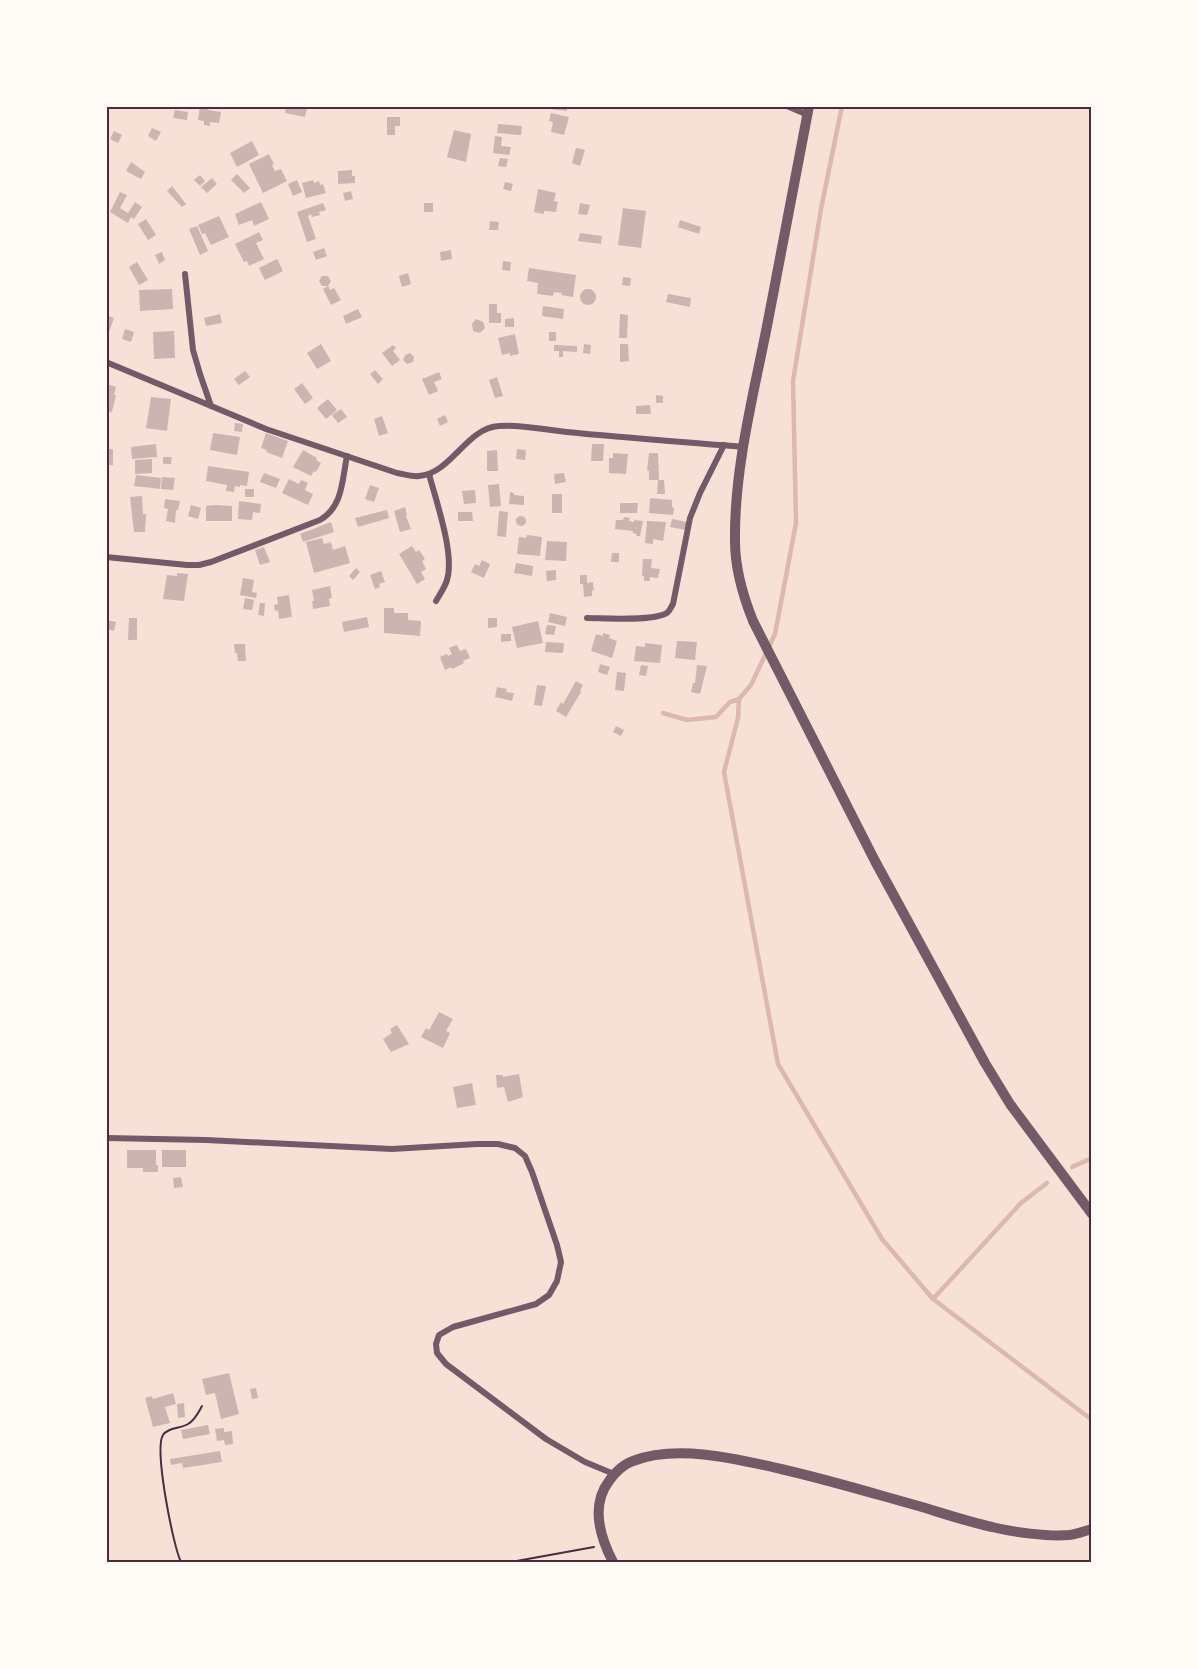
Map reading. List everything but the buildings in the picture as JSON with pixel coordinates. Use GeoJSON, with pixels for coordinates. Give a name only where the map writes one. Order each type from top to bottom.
{"type":"FeatureCollection","features":[{"type":"Feature","properties":{"kind":"street"},"geometry":{"type":"LineString","coordinates":[[787,106],[809,111],[744,447],[737,497],[735,543],[744,598],[753,621],[875,861],[985,1063],[1011,1104],[1092,1214]]}},
{"type":"Feature","properties":{"kind":"street"},"geometry":{"type":"LineString","coordinates":[[185,274],[193,350],[211,406]]}},
{"type":"Feature","properties":{"kind":"street"},"geometry":{"type":"LineString","coordinates":[[106,362],[266,429],[397,473],[417,477],[439,468],[480,432],[496,426],[744,447]]}},
{"type":"Feature","properties":{"kind":"street"},"geometry":{"type":"LineString","coordinates":[[587,618],[627,619],[661,616],[668,612],[673,604],[690,518],[724,445]]}},
{"type":"Feature","properties":{"kind":"street"},"geometry":{"type":"LineString","coordinates":[[106,556],[200,565],[320,520],[329,515],[336,505],[347,456]]}},
{"type":"Feature","properties":{"kind":"street"},"geometry":{"type":"LineString","coordinates":[[429,474],[449,562],[448,579],[436,601]]}},
{"type":"Feature","properties":{"kind":"street"},"geometry":{"type":"LineString","coordinates":[[106,1138],[206,1140],[392,1149],[488,1144],[515,1148],[525,1156],[558,1245],[561,1262],[557,1281],[549,1295],[536,1304],[453,1327],[440,1335],[436,1344],[437,1353],[446,1364],[546,1439],[614,1474]]}},
{"type":"Feature","properties":{"kind":"street"},"geometry":{"type":"LineString","coordinates":[[613,1563],[604,1545],[601,1532],[598,1509],[602,1491],[614,1474],[631,1461],[657,1455],[698,1453],[737,1459],[833,1481],[993,1527],[1031,1533],[1070,1535],[1092,1529]]}},
{"type":"Feature","properties":{"kind":"path"},"geometry":{"type":"LineString","coordinates":[[181,1563],[170,1522],[159,1445],[161,1437],[166,1432],[185,1426],[194,1420],[202,1406]]}},
{"type":"Feature","properties":{"kind":"path"},"geometry":{"type":"LineString","coordinates":[[511,1563],[604,1545]]}},
{"type":"Feature","properties":{"kind":"waterway"},"geometry":{"type":"LineString","coordinates":[[842,106],[821,209],[793,381],[796,523],[775,634],[751,685],[739,699],[738,718],[724,772],[778,1064],[882,1239],[933,1299],[1092,1420]]}},
{"type":"Feature","properties":{"kind":"waterway"},"geometry":{"type":"LineString","coordinates":[[663,713],[687,720],[716,717],[730,702],[739,699]]}},
{"type":"Feature","properties":{"kind":"waterway"},"geometry":{"type":"LineString","coordinates":[[1072,1167],[1092,1158]]}},
{"type":"Feature","properties":{"kind":"waterway"},"geometry":{"type":"LineString","coordinates":[[933,1299],[1021,1203],[1047,1183]]}}]}
